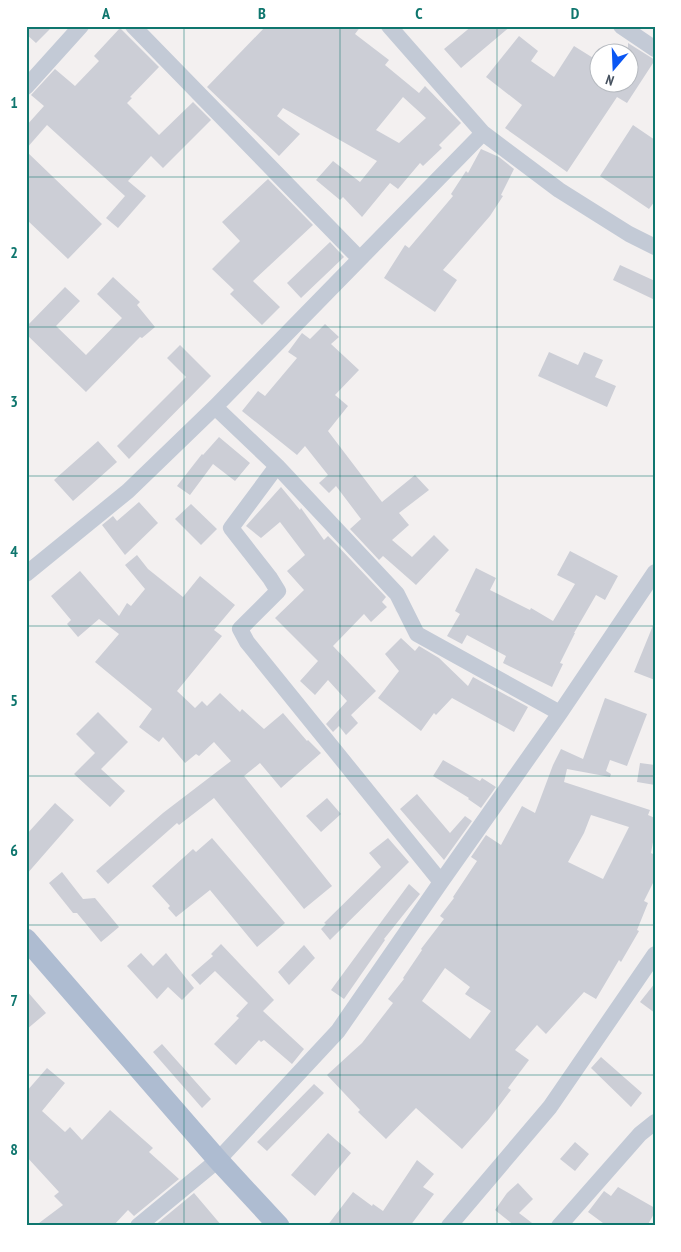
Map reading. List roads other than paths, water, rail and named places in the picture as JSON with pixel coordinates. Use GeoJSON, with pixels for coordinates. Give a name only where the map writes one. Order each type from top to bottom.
{"type":"FeatureCollection","features":[{"type":"Feature","properties":{"kind":"main road"},"geometry":{"type":"LineString","coordinates":[[26,939],[218,1160],[279,1226]]}},
{"type":"Feature","properties":{"kind":"street"},"geometry":{"type":"LineString","coordinates":[[26,87],[80,26]]}},
{"type":"Feature","properties":{"kind":"street"},"geometry":{"type":"LineString","coordinates":[[133,26],[359,258]]}},
{"type":"Feature","properties":{"kind":"street"},"geometry":{"type":"LineString","coordinates":[[389,26],[483,133],[559,190],[655,248]]}},
{"type":"Feature","properties":{"kind":"street"},"geometry":{"type":"LineString","coordinates":[[621,26],[655,49]]}},
{"type":"Feature","properties":{"kind":"street"},"geometry":{"type":"LineString","coordinates":[[26,574],[128,491],[215,407],[483,133]]}},
{"type":"Feature","properties":{"kind":"street"},"geometry":{"type":"LineString","coordinates":[[215,407],[277,466],[397,594],[417,634],[560,713]]}},
{"type":"Feature","properties":{"kind":"street"},"geometry":{"type":"LineString","coordinates":[[277,466],[231,528],[278,591],[240,629],[247,642],[441,882]]}},
{"type":"Feature","properties":{"kind":"street"},"geometry":{"type":"LineString","coordinates":[[138,1226],[218,1160],[338,1032],[560,713],[655,572]]}},
{"type":"Feature","properties":{"kind":"street"},"geometry":{"type":"LineString","coordinates":[[448,1226],[550,1107],[655,954]]}},
{"type":"Feature","properties":{"kind":"street"},"geometry":{"type":"LineString","coordinates":[[559,1226],[640,1134],[655,1122]]}}]}
